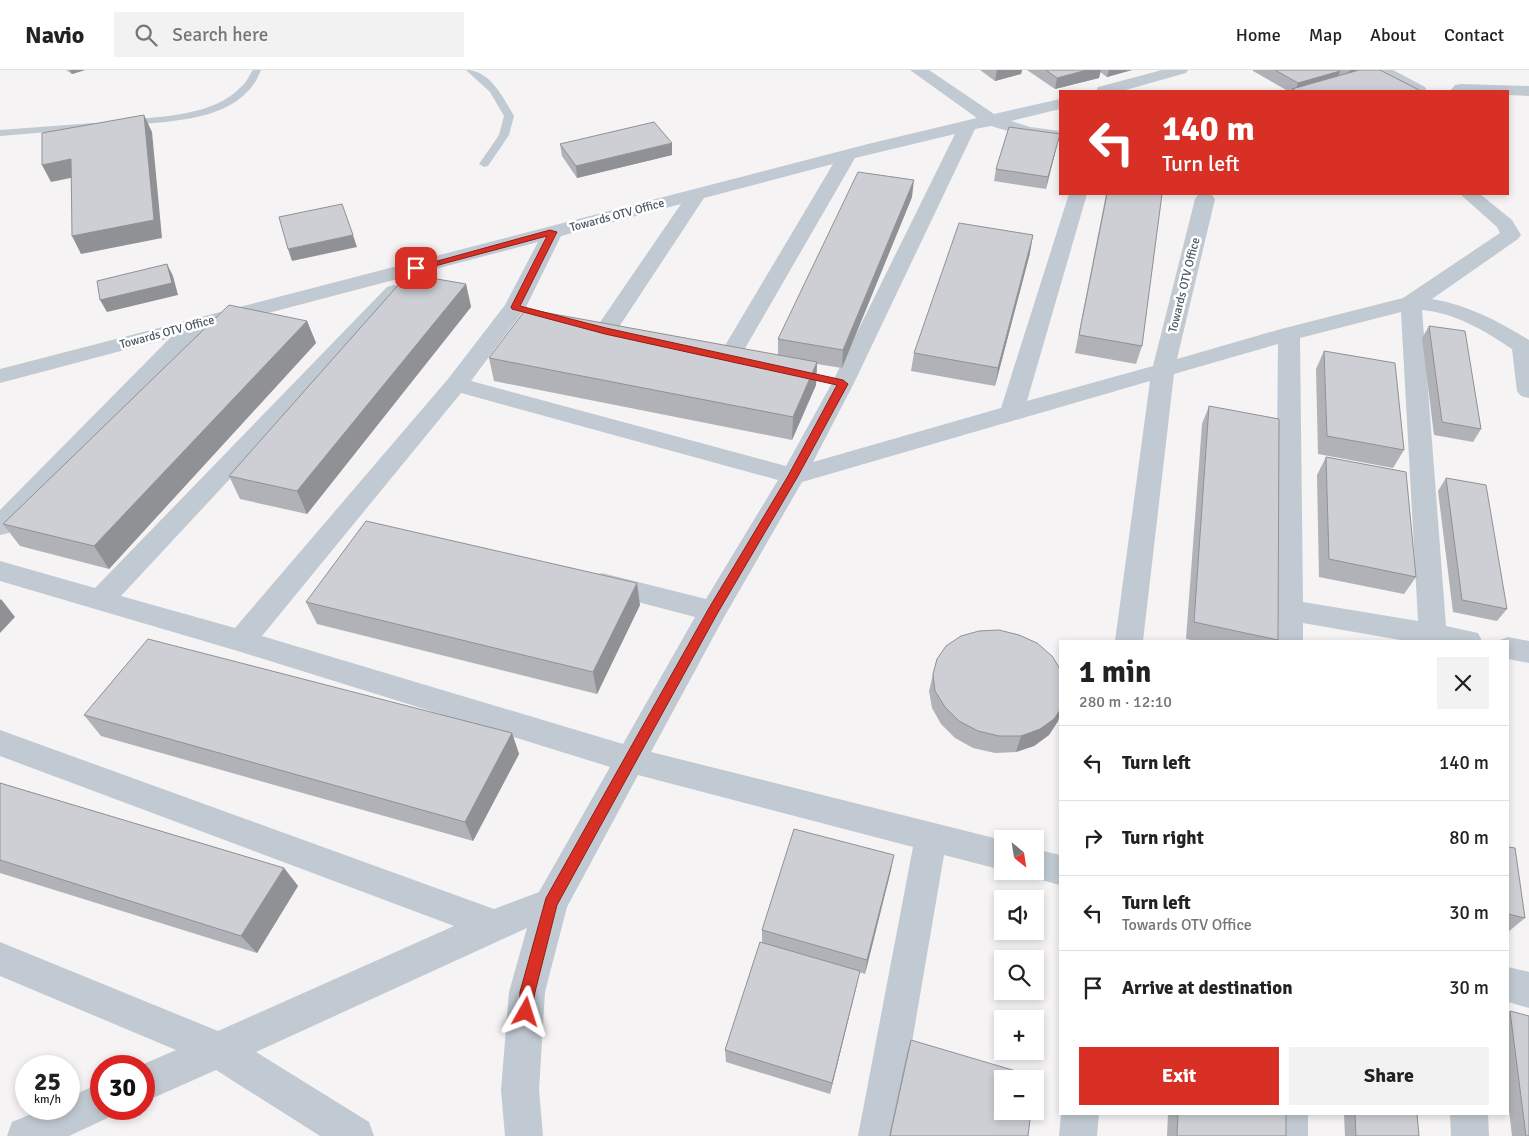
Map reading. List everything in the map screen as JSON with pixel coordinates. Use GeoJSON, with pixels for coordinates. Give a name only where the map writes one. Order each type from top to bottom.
{"type":"FeatureCollection","features":[{"type":"Feature","properties":{"kind":"street"},"geometry":{"type":"LineString","coordinates":[[918,70],[980,122],[1028,132],[1059,136]]}},
{"type":"Feature","properties":{"kind":"street"},"geometry":{"type":"LineString","coordinates":[[1108,90],[1180,70]]}},
{"type":"Feature","properties":{"kind":"street"},"geometry":{"type":"LineString","coordinates":[[1381,70],[1417,90]]}},
{"type":"Feature","properties":{"kind":"street"},"geometry":{"type":"LineString","coordinates":[[1460,90],[1495,90]]}},
{"type":"Feature","properties":{"kind":"street"},"geometry":{"type":"LineString","coordinates":[[1509,90],[1529,91]]}},
{"type":"Feature","properties":{"kind":"street","name":"Towards OTV Office"},"geometry":{"type":"LineString","coordinates":[[5,377],[196,324],[848,155],[1059,104]]}},
{"type":"Feature","properties":{"kind":"street"},"geometry":{"type":"LineString","coordinates":[[524,1136],[520,1090],[527,992],[551,903],[713,611],[793,476],[833,381],[980,122]]}},
{"type":"Feature","properties":{"kind":"street"},"geometry":{"type":"LineString","coordinates":[[728,359],[848,155]]}},
{"type":"Feature","properties":{"kind":"street"},"geometry":{"type":"LineString","coordinates":[[605,331],[696,195]]}},
{"type":"Feature","properties":{"kind":"street"},"geometry":{"type":"LineString","coordinates":[[1011,415],[1078,195]]}},
{"type":"Feature","properties":{"kind":"street"},"geometry":{"type":"LineString","coordinates":[[1411,303],[1511,235],[1505,224],[1470,195]]}},
{"type":"Feature","properties":{"kind":"street","name":"Towards OTV Office"},"geometry":{"type":"LineString","coordinates":[[1129,640],[1163,370],[1205,199]]}},
{"type":"Feature","properties":{"kind":"street"},"geometry":{"type":"LineString","coordinates":[[241,641],[456,384],[524,310],[553,232]]}},
{"type":"Feature","properties":{"kind":"street"},"geometry":{"type":"LineString","coordinates":[[100,600],[416,268]]}},
{"type":"Feature","properties":{"kind":"street"},"geometry":{"type":"LineString","coordinates":[[1411,303],[1433,635]]}},
{"type":"Feature","properties":{"kind":"street"},"geometry":{"type":"LineString","coordinates":[[456,384],[793,476],[1289,334],[1411,303],[1432,303],[1453,308],[1484,321],[1526,348],[1529,391]]}},
{"type":"Feature","properties":{"kind":"street"},"geometry":{"type":"LineString","coordinates":[[0,526],[196,324]]}},
{"type":"Feature","properties":{"kind":"street"},"geometry":{"type":"LineString","coordinates":[[1289,334],[1289,640]]}},
{"type":"Feature","properties":{"kind":"street"},"geometry":{"type":"LineString","coordinates":[[343,520],[371,527]]}},
{"type":"Feature","properties":{"kind":"street"},"geometry":{"type":"LineString","coordinates":[[0,571],[241,641],[631,760],[994,854]]}},
{"type":"Feature","properties":{"kind":"street"},"geometry":{"type":"LineString","coordinates":[[580,578],[713,611]]}},
{"type":"Feature","properties":{"kind":"street"},"geometry":{"type":"LineString","coordinates":[[1289,610],[1462,640]]}},
{"type":"Feature","properties":{"kind":"street"},"geometry":{"type":"LineString","coordinates":[[1509,648],[1529,652]]}},
{"type":"Feature","properties":{"kind":"street"},"geometry":{"type":"LineString","coordinates":[[0,743],[494,925]]}},
{"type":"Feature","properties":{"kind":"street"},"geometry":{"type":"LineString","coordinates":[[877,1136],[930,837]]}},
{"type":"Feature","properties":{"kind":"street"},"geometry":{"type":"LineString","coordinates":[[1044,866],[1059,870]]}},
{"type":"Feature","properties":{"kind":"street"},"geometry":{"type":"LineString","coordinates":[[155,1078],[428,957],[494,925],[551,903]]}},
{"type":"Feature","properties":{"kind":"street"},"geometry":{"type":"LineString","coordinates":[[0,959],[217,1049],[355,1136]]}},
{"type":"Feature","properties":{"kind":"street"},"geometry":{"type":"LineString","coordinates":[[1509,985],[1529,990]]}},
{"type":"Feature","properties":{"kind":"street"},"geometry":{"type":"LineString","coordinates":[[26,1136],[90,1107]]}},
{"type":"Feature","properties":{"kind":"street"},"geometry":{"type":"LineString","coordinates":[[1078,1136],[1080,1115]]}},
{"type":"Feature","properties":{"kind":"street"},"geometry":{"type":"LineString","coordinates":[[1289,1115],[1289,1136]]}},
{"type":"Feature","properties":{"kind":"street"},"geometry":{"type":"LineString","coordinates":[[1469,1115],[1470,1136]]}},
{"type":"Feature","properties":{"kind":"lane"},"geometry":{"type":"LineString","coordinates":[[0,133],[108,125],[185,116],[226,103],[246,89],[257,70]]}},
{"type":"Feature","properties":{"kind":"lane"},"geometry":{"type":"LineString","coordinates":[[470,70],[483,77],[500,97],[509,116],[504,135],[484,164]]}},
{"type":"Feature","properties":{"kind":"building"},"geometry":{"type":"Polygon","coordinates":[[[1046,70],[1087,70],[1057,78],[1046,70]]]}},
{"type":"Feature","properties":{"kind":"building"},"geometry":{"type":"Polygon","coordinates":[[[1275,70],[1339,70],[1340,71],[1298,83],[1275,70]]]}},
{"type":"Feature","properties":{"kind":"building"},"geometry":{"type":"Polygon","coordinates":[[[1359,70],[1380,70],[1419,90],[1294,90],[1292,89],[1359,70]]]}},
{"type":"Feature","properties":{"kind":"building"},"geometry":{"type":"Polygon","coordinates":[[[144,115],[154,220],[72,236],[71,159],[42,165],[42,133],[144,115]]]}},
{"type":"Feature","properties":{"kind":"building"},"geometry":{"type":"Polygon","coordinates":[[[654,122],[672,143],[576,166],[560,144],[654,122]]]}},
{"type":"Feature","properties":{"kind":"building"},"geometry":{"type":"Polygon","coordinates":[[[1009,127],[1059,134],[1048,177],[996,169],[1009,127]]]}},
{"type":"Feature","properties":{"kind":"building"},"geometry":{"type":"Polygon","coordinates":[[[858,172],[914,180],[843,350],[778,339],[858,172]]]}},
{"type":"Feature","properties":{"kind":"building"},"geometry":{"type":"Polygon","coordinates":[[[1107,195],[1162,195],[1142,346],[1079,335],[1107,195]]]}},
{"type":"Feature","properties":{"kind":"building"},"geometry":{"type":"Polygon","coordinates":[[[342,204],[353,235],[288,249],[279,217],[342,204]]]}},
{"type":"Feature","properties":{"kind":"building"},"geometry":{"type":"Polygon","coordinates":[[[959,223],[1033,235],[998,368],[914,353],[959,223]]]}},
{"type":"Feature","properties":{"kind":"building"},"geometry":{"type":"Polygon","coordinates":[[[167,264],[172,283],[100,300],[97,281],[167,264]]]}},
{"type":"Feature","properties":{"kind":"building"},"geometry":{"type":"Polygon","coordinates":[[[408,274],[466,284],[297,491],[229,476],[408,274]]]}},
{"type":"Feature","properties":{"kind":"building"},"geometry":{"type":"Polygon","coordinates":[[[229,305],[307,321],[94,546],[3,524],[229,305]]]}},
{"type":"Feature","properties":{"kind":"building"},"geometry":{"type":"Polygon","coordinates":[[[526,309],[817,362],[793,417],[489,358],[526,309]]]}},
{"type":"Feature","properties":{"kind":"building"},"geometry":{"type":"Polygon","coordinates":[[[1429,326],[1465,331],[1481,429],[1442,422],[1429,326]]]}},
{"type":"Feature","properties":{"kind":"building"},"geometry":{"type":"Polygon","coordinates":[[[1324,351],[1395,363],[1404,450],[1327,436],[1324,351]]]}},
{"type":"Feature","properties":{"kind":"building"},"geometry":{"type":"Polygon","coordinates":[[[1209,406],[1279,419],[1278,640],[1194,622],[1209,406]]]}},
{"type":"Feature","properties":{"kind":"building"},"geometry":{"type":"Polygon","coordinates":[[[1326,457],[1406,472],[1416,577],[1329,559],[1326,457]]]}},
{"type":"Feature","properties":{"kind":"building"},"geometry":{"type":"Polygon","coordinates":[[[1446,478],[1486,485],[1507,609],[1462,600],[1446,478]]]}},
{"type":"Feature","properties":{"kind":"building"},"geometry":{"type":"Polygon","coordinates":[[[366,521],[637,583],[593,672],[306,602],[366,521]]]}},
{"type":"Feature","properties":{"kind":"building"},"geometry":{"type":"Polygon","coordinates":[[[999,630],[1019,635],[1037,643],[1052,656],[1059,667],[1059,712],[1054,719],[1040,729],[1021,736],[999,736],[978,731],[959,721],[945,707],[935,691],[933,674],[937,659],[946,646],[961,636],[979,631],[999,630]]]}},
{"type":"Feature","properties":{"kind":"building"},"geometry":{"type":"Polygon","coordinates":[[[148,639],[512,733],[465,822],[84,715],[148,639]]]}},
{"type":"Feature","properties":{"kind":"building"},"geometry":{"type":"Polygon","coordinates":[[[0,783],[284,868],[241,936],[0,860],[0,783]]]}},
{"type":"Feature","properties":{"kind":"building"},"geometry":{"type":"Polygon","coordinates":[[[794,829],[894,855],[867,960],[762,930],[794,829]]]}},
{"type":"Feature","properties":{"kind":"building"},"geometry":{"type":"Polygon","coordinates":[[[1509,847],[1515,848],[1525,918],[1509,914],[1509,847]]]}},
{"type":"Feature","properties":{"kind":"building"},"geometry":{"type":"Polygon","coordinates":[[[760,942],[860,971],[832,1083],[725,1050],[760,942]]]}},
{"type":"Feature","properties":{"kind":"building"},"geometry":{"type":"Polygon","coordinates":[[[1510,1011],[1529,1016],[1529,1136],[1526,1136],[1510,1011]]]}},
{"type":"Feature","properties":{"kind":"building"},"geometry":{"type":"Polygon","coordinates":[[[911,1040],[1012,1070],[994,1070],[994,1120],[1030,1120],[1028,1136],[890,1136],[911,1040]]]}},
{"type":"Feature","properties":{"kind":"building"},"geometry":{"type":"Polygon","coordinates":[[[1178,1115],[1286,1115],[1286,1136],[1177,1136],[1178,1115]]]}},
{"type":"Feature","properties":{"kind":"building"},"geometry":{"type":"Polygon","coordinates":[[[1355,1115],[1417,1115],[1419,1136],[1356,1136],[1355,1115]]]}},
{"type":"Feature","properties":{"kind":"route"},"geometry":{"type":"LineString","coordinates":[[416,268],[553,232],[515,307],[605,331],[843,384],[793,476],[713,611],[551,903],[527,992],[526,1012]]}}]}
